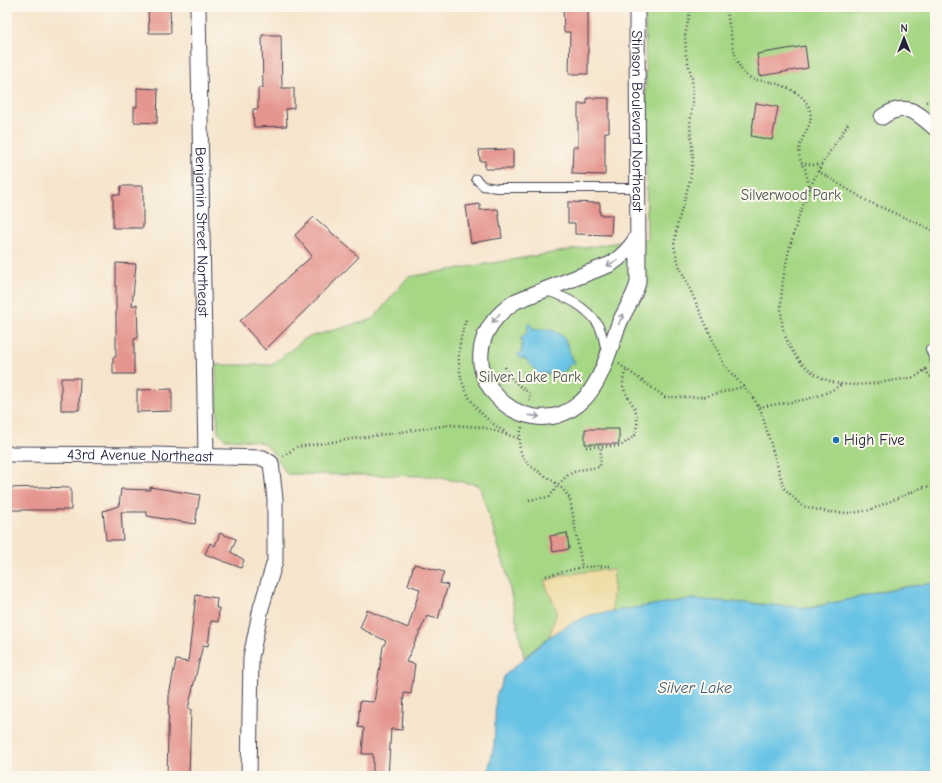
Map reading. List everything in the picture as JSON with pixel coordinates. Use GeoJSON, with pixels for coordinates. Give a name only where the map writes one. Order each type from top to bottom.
{"type":"FeatureCollection","features":[{"type":"Feature","properties":{"kind":"street","name":"Benjamin Street Northeast"},"geometry":{"type":"LineString","coordinates":[[198,7],[206,456]]}},
{"type":"Feature","properties":{"kind":"street","name":"Stinson Boulevard Northeast"},"geometry":{"type":"LineString","coordinates":[[637,7],[638,188],[638,235],[638,282],[636,290],[621,318],[592,390],[581,403],[569,410],[553,416],[539,417],[525,415],[504,404],[493,395],[485,381],[481,366],[481,349],[484,336],[493,320],[503,310],[516,301],[611,264],[631,247],[638,235]]}},
{"type":"Feature","properties":{"kind":"street"},"geometry":{"type":"LineString","coordinates":[[882,117],[889,113],[904,109],[921,116],[935,128]]}},
{"type":"Feature","properties":{"kind":"street","name":"43rd Avenue Northeast"},"geometry":{"type":"LineString","coordinates":[[7,454],[206,456],[263,458],[271,463]]}},
{"type":"Feature","properties":{"kind":"street"},"geometry":{"type":"LineString","coordinates":[[249,776],[251,657],[261,608],[275,561],[275,499],[271,463]]}},
{"type":"Feature","properties":{"kind":"lane"},"geometry":{"type":"LineString","coordinates":[[476,179],[483,186],[497,188],[638,188]]}},
{"type":"Feature","properties":{"kind":"lane"},"geometry":{"type":"LineString","coordinates":[[543,290],[572,301],[598,324],[604,340],[606,358]]}},
{"type":"Feature","properties":{"kind":"lane"},"geometry":{"type":"LineString","coordinates":[[930,349],[932,364]]}},
{"type":"Feature","properties":{"kind":"path"},"geometry":{"type":"LineString","coordinates":[[691,7],[685,36],[686,56],[692,78],[693,101],[690,124],[693,159],[690,180],[678,222],[674,246],[679,265],[724,365],[759,407],[768,431],[784,488],[802,506],[827,512],[852,513],[870,510],[921,488],[935,485]]}},
{"type":"Feature","properties":{"kind":"path"},"geometry":{"type":"LineString","coordinates":[[726,7],[738,64],[744,73],[751,79],[772,82],[791,89],[803,99],[810,110],[810,123],[800,141],[798,153],[801,163],[805,169],[810,189],[830,200]]}},
{"type":"Feature","properties":{"kind":"path"},"geometry":{"type":"LineString","coordinates":[[848,124],[818,171],[798,219],[784,281],[782,323],[786,340],[802,364],[816,374],[832,382],[842,384],[861,384],[910,378],[918,376],[932,364]]}},
{"type":"Feature","properties":{"kind":"path"},"geometry":{"type":"LineString","coordinates":[[801,163],[814,165],[823,164]]}},
{"type":"Feature","properties":{"kind":"path"},"geometry":{"type":"LineString","coordinates":[[818,171],[867,202],[935,231]]}},
{"type":"Feature","properties":{"kind":"path"},"geometry":{"type":"LineString","coordinates":[[606,358],[627,369],[665,397],[704,397],[743,387]]}},
{"type":"Feature","properties":{"kind":"path"},"geometry":{"type":"LineString","coordinates":[[505,367],[509,377],[517,385],[531,394],[518,438],[519,448],[523,458],[531,467],[559,484],[565,490],[570,499],[582,567]]}},
{"type":"Feature","properties":{"kind":"path"},"geometry":{"type":"LineString","coordinates":[[586,447],[622,446],[635,435],[637,418],[623,388],[622,377],[627,369]]}},
{"type":"Feature","properties":{"kind":"path"},"geometry":{"type":"LineString","coordinates":[[925,370],[935,382]]}},
{"type":"Feature","properties":{"kind":"path"},"geometry":{"type":"LineString","coordinates":[[759,407],[805,400],[829,393],[842,384]]}},
{"type":"Feature","properties":{"kind":"path"},"geometry":{"type":"LineString","coordinates":[[271,463],[297,447],[449,425],[482,427],[518,438]]}},
{"type":"Feature","properties":{"kind":"path"},"geometry":{"type":"LineString","coordinates":[[529,500],[549,497],[567,474],[579,470],[600,467],[601,446]]}},
{"type":"Feature","properties":{"kind":"path"},"geometry":{"type":"LineString","coordinates":[[546,576],[582,567],[612,566]]}},
{"type":"Feature","properties":{"kind":"green space","name":"Silverwood Park"},"geometry":{"type":"Polygon","coordinates":[[[645,7],[935,7],[935,583],[904,587],[810,608],[691,599],[590,615],[549,637],[524,657],[506,570],[479,485],[429,476],[287,474],[274,454],[264,444],[249,440],[225,439],[218,432],[216,365],[272,365],[306,338],[373,319],[408,277],[625,241],[647,239],[645,7]]]}},
{"type":"Feature","properties":{"kind":"sand"},"geometry":{"type":"Polygon","coordinates":[[[599,570],[614,570],[612,612],[579,621],[549,637],[557,611],[544,581],[564,575],[599,570]]]}},
{"type":"Feature","properties":{"kind":"water"},"geometry":{"type":"Polygon","coordinates":[[[531,324],[533,330],[548,329],[560,334],[567,344],[571,359],[575,361],[574,364],[570,363],[567,369],[557,375],[541,373],[539,377],[535,377],[535,369],[524,358],[521,359],[517,355],[522,352],[521,338],[528,331],[527,325],[531,324]]]}},
{"type":"Feature","properties":{"kind":"water","name":"Silver Lake"},"geometry":{"type":"Polygon","coordinates":[[[935,583],[935,776],[487,776],[494,745],[496,696],[505,675],[549,637],[574,622],[590,615],[691,599],[810,608],[904,587],[935,583]]]}},
{"type":"Feature","properties":{"kind":"building"},"geometry":{"type":"Polygon","coordinates":[[[563,7],[588,7],[588,74],[569,74],[570,32],[564,32],[563,7]]]}},
{"type":"Feature","properties":{"kind":"building"},"geometry":{"type":"Polygon","coordinates":[[[170,8],[171,33],[149,33],[148,9],[170,8]]]}},
{"type":"Feature","properties":{"kind":"building"},"geometry":{"type":"Polygon","coordinates":[[[262,35],[281,35],[282,88],[294,88],[294,108],[286,109],[287,126],[254,127],[253,109],[258,109],[258,88],[263,88],[262,35]]]}},
{"type":"Feature","properties":{"kind":"building"},"geometry":{"type":"Polygon","coordinates":[[[805,46],[808,68],[760,76],[757,54],[805,46]]]}},
{"type":"Feature","properties":{"kind":"building"},"geometry":{"type":"Polygon","coordinates":[[[137,88],[158,89],[157,123],[134,122],[134,107],[137,107],[137,88]]]}},
{"type":"Feature","properties":{"kind":"building"},"geometry":{"type":"Polygon","coordinates":[[[587,98],[609,98],[609,132],[605,132],[605,175],[572,174],[573,147],[578,147],[578,104],[587,104],[587,98]]]}},
{"type":"Feature","properties":{"kind":"building"},"geometry":{"type":"Polygon","coordinates":[[[756,103],[778,107],[772,140],[751,136],[756,103]]]}},
{"type":"Feature","properties":{"kind":"building"},"geometry":{"type":"Polygon","coordinates":[[[513,149],[513,169],[485,169],[485,161],[480,161],[479,150],[513,149]]]}},
{"type":"Feature","properties":{"kind":"building"},"geometry":{"type":"Polygon","coordinates":[[[121,186],[143,186],[143,228],[113,228],[113,194],[120,195],[121,186]]]}},
{"type":"Feature","properties":{"kind":"building"},"geometry":{"type":"Polygon","coordinates":[[[568,202],[600,203],[600,215],[612,215],[611,235],[575,234],[575,223],[568,223],[568,202]]]}},
{"type":"Feature","properties":{"kind":"building"},"geometry":{"type":"Polygon","coordinates":[[[480,204],[480,210],[498,209],[502,238],[471,243],[466,206],[480,204]]]}},
{"type":"Feature","properties":{"kind":"building"},"geometry":{"type":"Polygon","coordinates":[[[314,217],[359,257],[265,350],[240,321],[312,256],[295,235],[314,217]]]}},
{"type":"Feature","properties":{"kind":"building"},"geometry":{"type":"Polygon","coordinates":[[[116,263],[136,264],[132,306],[137,304],[138,338],[134,339],[134,374],[113,374],[113,357],[116,357],[116,263]]]}},
{"type":"Feature","properties":{"kind":"building"},"geometry":{"type":"Polygon","coordinates":[[[61,378],[80,378],[79,410],[61,410],[61,378]]]}},
{"type":"Feature","properties":{"kind":"building"},"geometry":{"type":"Polygon","coordinates":[[[172,389],[172,411],[137,412],[137,390],[172,389]]]}},
{"type":"Feature","properties":{"kind":"building"},"geometry":{"type":"Polygon","coordinates":[[[585,429],[619,429],[619,444],[585,444],[585,429]]]}},
{"type":"Feature","properties":{"kind":"building"},"geometry":{"type":"Polygon","coordinates":[[[150,487],[200,495],[195,524],[147,516],[147,512],[121,512],[123,540],[106,540],[103,511],[119,506],[121,489],[150,490],[150,487]]]}},
{"type":"Feature","properties":{"kind":"building"},"geometry":{"type":"Polygon","coordinates":[[[7,488],[71,488],[71,510],[7,510],[7,488]]]}},
{"type":"Feature","properties":{"kind":"building"},"geometry":{"type":"Polygon","coordinates":[[[220,533],[236,539],[231,552],[244,560],[241,568],[205,554],[210,543],[215,546],[220,533]]]}},
{"type":"Feature","properties":{"kind":"building"},"geometry":{"type":"Polygon","coordinates":[[[567,533],[569,549],[553,552],[550,536],[567,533]]]}},
{"type":"Feature","properties":{"kind":"building"},"geometry":{"type":"Polygon","coordinates":[[[414,564],[444,572],[440,583],[448,585],[438,619],[427,616],[406,662],[415,664],[411,694],[404,693],[402,730],[391,729],[388,776],[373,776],[373,754],[362,754],[364,728],[358,727],[360,701],[374,702],[383,647],[386,641],[360,628],[367,610],[408,628],[420,589],[408,585],[414,564]]]}},
{"type":"Feature","properties":{"kind":"building"},"geometry":{"type":"Polygon","coordinates":[[[196,595],[217,598],[216,608],[219,608],[218,622],[211,621],[208,646],[203,645],[188,709],[191,709],[189,776],[167,776],[169,695],[176,660],[188,662],[196,595]]]}},
{"type":"Feature","properties":{"kind":"place","name":"High Five"},"geometry":{"type":"Point","coordinates":[836,440]}},
{"type":"Feature","properties":{"kind":"park label","name":"Silver Lake Park"},"geometry":{"type":"Point","coordinates":[530,377]}}]}
